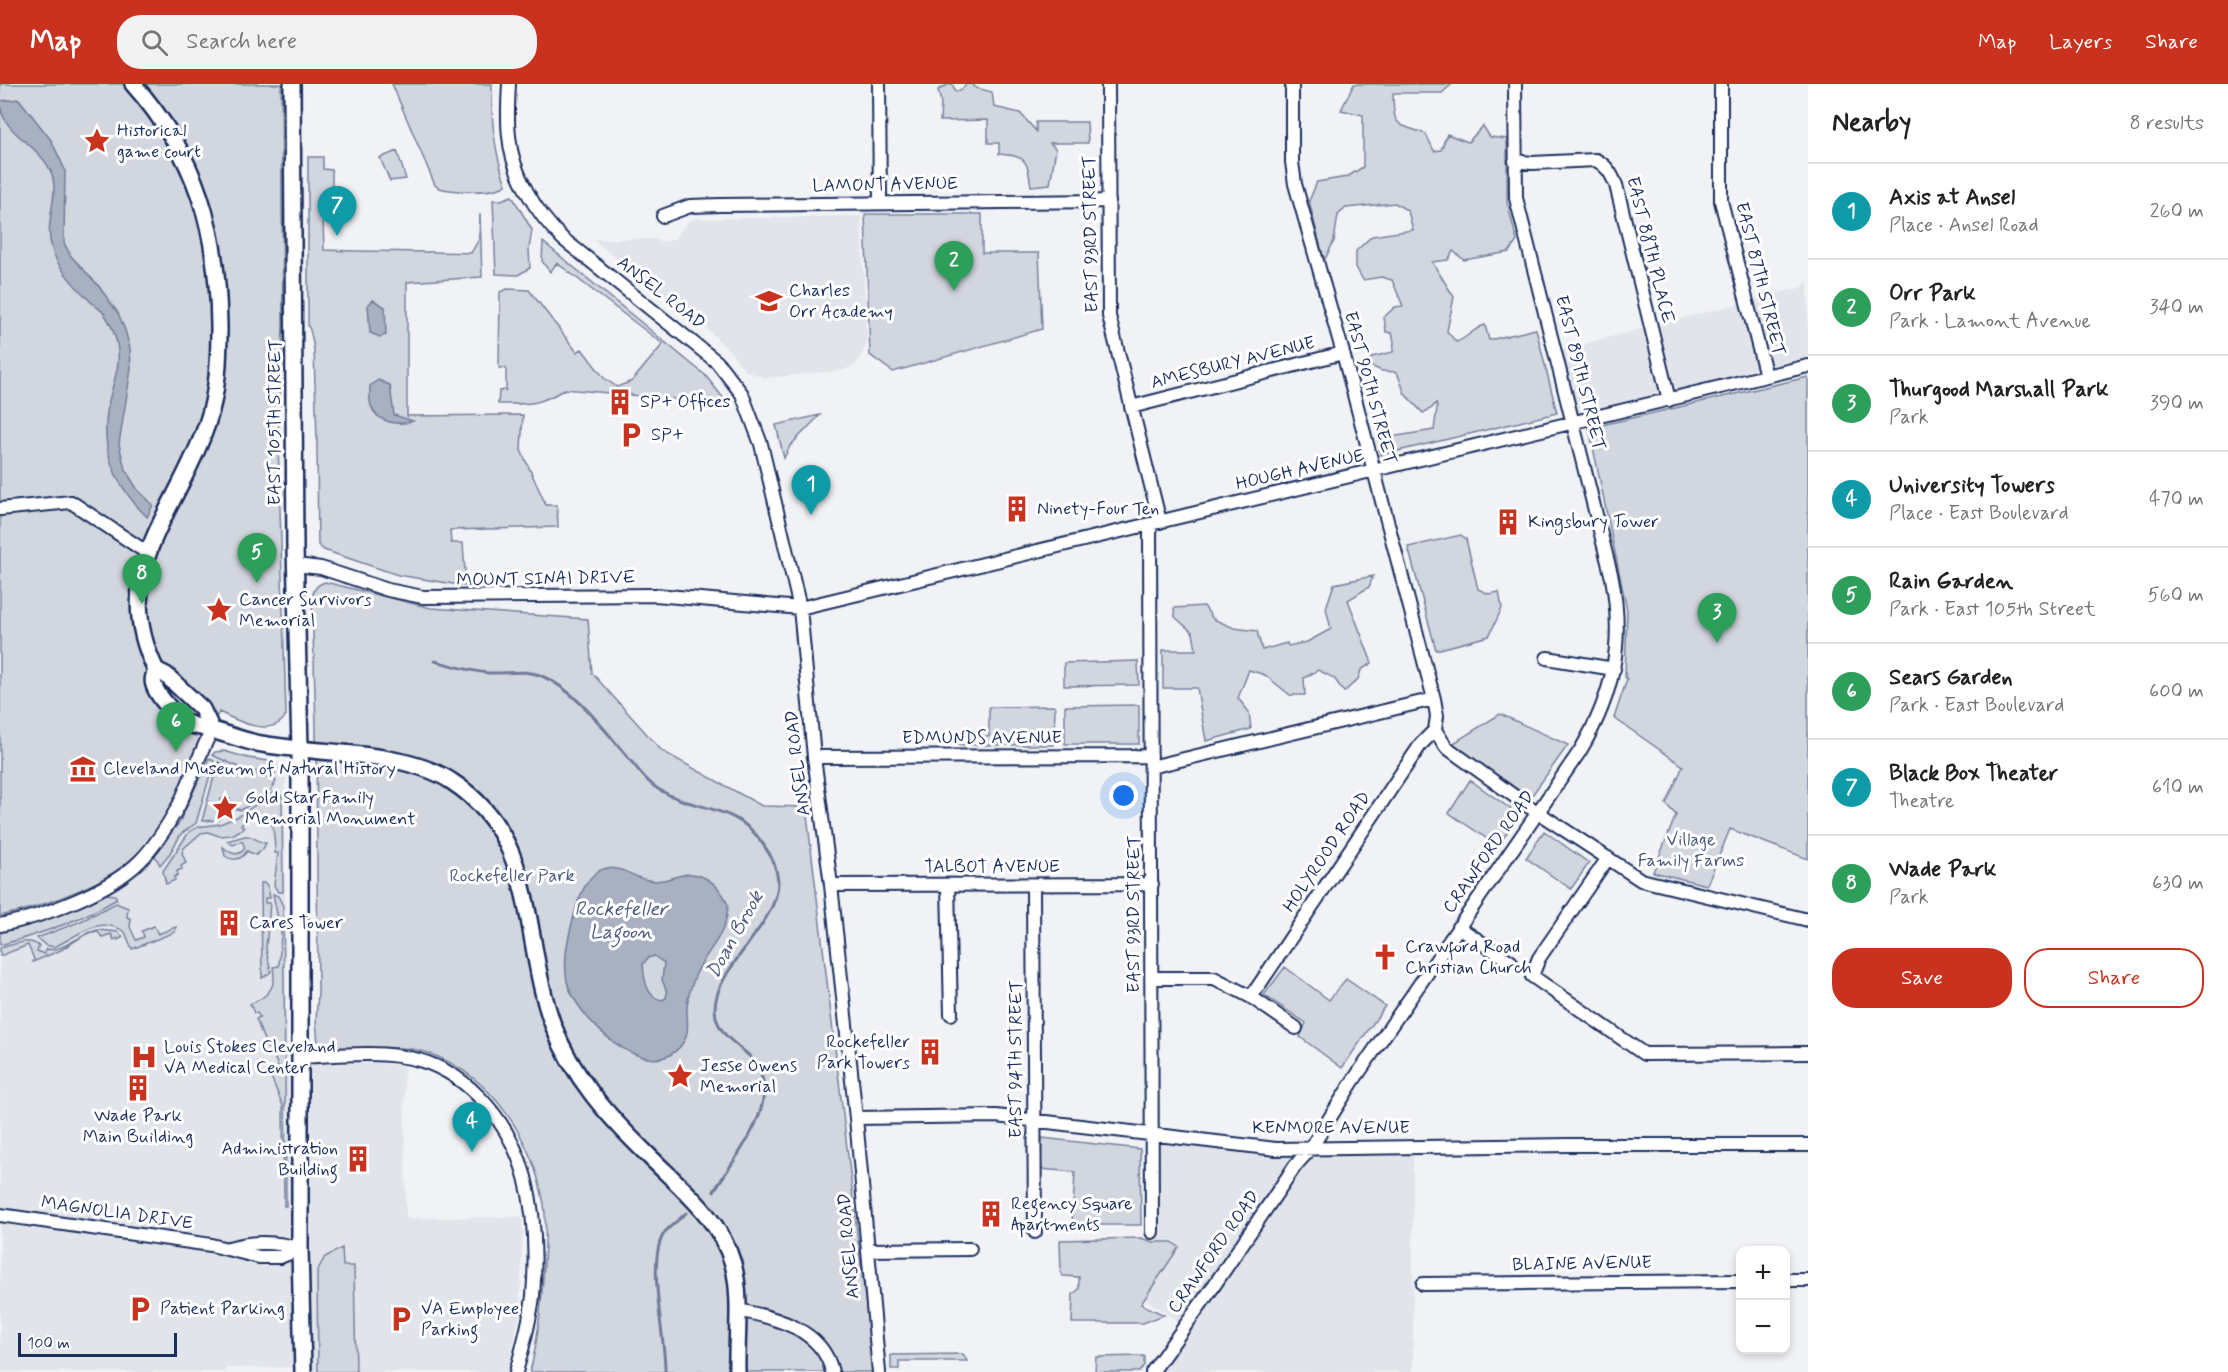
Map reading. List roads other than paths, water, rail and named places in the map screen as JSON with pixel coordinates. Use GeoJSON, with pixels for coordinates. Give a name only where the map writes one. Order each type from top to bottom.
{"type":"FeatureCollection","features":[{"type":"Feature","properties":{"kind":"main road"},"geometry":{"type":"LineString","coordinates":[[133,84],[156,114],[200,192],[214,252],[219,303],[218,367],[213,405],[197,450],[142,570],[138,610],[142,637],[156,670],[166,675],[202,709],[212,730]]}},
{"type":"Feature","properties":{"kind":"main road","name":"EAST 105TH STREET"},"geometry":{"type":"LineString","coordinates":[[292,84],[300,749],[300,1249],[303,1372]]}},
{"type":"Feature","properties":{"kind":"main road"},"geometry":{"type":"LineString","coordinates":[[156,670],[153,679],[154,686],[171,710],[188,724],[256,743],[385,759],[427,770],[448,778],[459,786],[487,814],[507,843],[522,882],[541,987],[564,1051],[597,1102],[648,1156],[691,1196],[708,1217],[725,1245],[734,1266],[737,1372]]}},
{"type":"Feature","properties":{"kind":"street","name":"ANSEL ROAD"},"geometry":{"type":"LineString","coordinates":[[509,84],[509,137],[517,167],[527,190],[549,223],[563,238],[717,362],[742,394],[756,426],[800,608],[814,757],[831,885],[856,1118],[879,1372]]}},
{"type":"Feature","properties":{"kind":"street"},"geometry":{"type":"LineString","coordinates":[[879,84],[880,203]]}},
{"type":"Feature","properties":{"kind":"street","name":"EAST 93RD STREET"},"geometry":{"type":"LineString","coordinates":[[1108,84],[1109,316],[1155,523],[1151,761],[1152,1232]]}},
{"type":"Feature","properties":{"kind":"street","name":"EAST 90TH STREET"},"geometry":{"type":"LineString","coordinates":[[1292,84],[1292,162],[1295,183],[1343,353],[1434,699],[1437,716],[1435,730]]}},
{"type":"Feature","properties":{"kind":"street","name":"EAST 89TH STREET"},"geometry":{"type":"LineString","coordinates":[[1515,84],[1516,198],[1574,421],[1614,591],[1617,642],[1614,669]]}},
{"type":"Feature","properties":{"kind":"street","name":"EAST 87TH STREET"},"geometry":{"type":"LineString","coordinates":[[1721,84],[1721,201],[1766,376]]}},
{"type":"Feature","properties":{"kind":"street","name":"EAST 88TH PLACE"},"geometry":{"type":"LineString","coordinates":[[1515,161],[1532,163],[1596,160],[1604,164],[1611,173],[1616,185],[1669,400]]}},
{"type":"Feature","properties":{"kind":"street","name":"LAMONT AVENUE"},"geometry":{"type":"LineString","coordinates":[[663,216],[690,206],[1108,201]]}},
{"type":"Feature","properties":{"kind":"street","name":"AMESBURY AVENUE"},"geometry":{"type":"LineString","coordinates":[[1131,407],[1343,353]]}},
{"type":"Feature","properties":{"kind":"street","name":"HOUGH AVENUE"},"geometry":{"type":"LineString","coordinates":[[800,608],[1808,366]]}},
{"type":"Feature","properties":{"kind":"street"},"geometry":{"type":"LineString","coordinates":[[0,509],[71,502],[149,554]]}},
{"type":"Feature","properties":{"kind":"street","name":"MOUNT SINAI DRIVE"},"geometry":{"type":"LineString","coordinates":[[296,565],[321,567],[388,590],[430,598],[656,595],[800,608]]}},
{"type":"Feature","properties":{"kind":"street"},"geometry":{"type":"LineString","coordinates":[[1547,658],[1614,669]]}},
{"type":"Feature","properties":{"kind":"street","name":"CRAWFORD ROAD"},"geometry":{"type":"LineString","coordinates":[[1152,1372],[1295,1166],[1311,1148],[1353,1081],[1539,813],[1592,730],[1603,706],[1614,669]]}},
{"type":"Feature","properties":{"kind":"street","name":"EDMUNDS AVENUE"},"geometry":{"type":"LineString","coordinates":[[814,757],[1151,761],[1434,699]]}},
{"type":"Feature","properties":{"kind":"street"},"geometry":{"type":"LineString","coordinates":[[0,925],[28,919],[90,893],[112,882],[136,865],[158,839],[179,803],[212,730]]}},
{"type":"Feature","properties":{"kind":"street"},"geometry":{"type":"LineString","coordinates":[[1435,730],[1446,747],[1539,813],[1641,880],[1808,920]]}},
{"type":"Feature","properties":{"kind":"street","name":"HOLYROOD ROAD"},"geometry":{"type":"LineString","coordinates":[[1251,997],[1421,744],[1435,730]]}},
{"type":"Feature","properties":{"kind":"street"},"geometry":{"type":"LineString","coordinates":[[1608,858],[1539,958],[1532,976],[1644,1054],[1808,1053]]}},
{"type":"Feature","properties":{"kind":"street","name":"TALBOT AVENUE"},"geometry":{"type":"LineString","coordinates":[[831,885],[1152,884]]}},
{"type":"Feature","properties":{"kind":"street"},"geometry":{"type":"LineString","coordinates":[[948,885],[951,1014]]}},
{"type":"Feature","properties":{"kind":"street","name":"EAST 94TH STREET"},"geometry":{"type":"LineString","coordinates":[[1033,886],[1035,1232]]}},
{"type":"Feature","properties":{"kind":"street"},"geometry":{"type":"LineString","coordinates":[[1458,927],[1511,962]]}},
{"type":"Feature","properties":{"kind":"street"},"geometry":{"type":"LineString","coordinates":[[1152,978],[1214,978],[1251,997],[1296,1028]]}},
{"type":"Feature","properties":{"kind":"street"},"geometry":{"type":"LineString","coordinates":[[301,1057],[380,1055],[404,1056],[421,1061],[437,1066],[462,1082],[485,1102],[495,1116],[510,1139],[525,1175],[532,1217],[534,1261],[532,1298],[516,1372]]}},
{"type":"Feature","properties":{"kind":"street","name":"KENMORE AVENUE"},"geometry":{"type":"LineString","coordinates":[[856,1118],[996,1116],[1276,1149],[1808,1145]]}},
{"type":"Feature","properties":{"kind":"street","name":"MAGNOLIA DRIVE"},"geometry":{"type":"LineString","coordinates":[[0,1215],[229,1248],[258,1243],[280,1243],[300,1249]]}},
{"type":"Feature","properties":{"kind":"street"},"geometry":{"type":"LineString","coordinates":[[868,1250],[969,1249]]}},
{"type":"Feature","properties":{"kind":"street"},"geometry":{"type":"LineString","coordinates":[[1790,1280],[1808,1280]]}},
{"type":"Feature","properties":{"kind":"street","name":"BLAINE AVENUE"},"geometry":{"type":"LineString","coordinates":[[1423,1284],[1736,1281]]}},
{"type":"Feature","properties":{"kind":"street"},"geometry":{"type":"LineString","coordinates":[[737,1310],[773,1319],[806,1334],[826,1355],[832,1372]]}},
{"type":"Feature","properties":{"kind":"water"},"geometry":{"type":"Polygon","coordinates":[[[19,99],[51,140],[65,170],[64,243],[71,256],[98,285],[118,313],[125,330],[130,348],[131,369],[119,444],[125,469],[137,489],[153,505],[147,517],[123,488],[115,473],[106,442],[108,408],[117,371],[115,337],[104,313],[87,298],[57,261],[50,236],[54,192],[51,172],[38,153],[6,122],[2,112],[0,101],[19,99]]]}},
{"type":"Feature","properties":{"kind":"water"},"geometry":{"type":"Polygon","coordinates":[[[373,300],[385,307],[386,335],[380,337],[370,333],[368,305],[373,300]]]}},
{"type":"Feature","properties":{"kind":"water"},"geometry":{"type":"Polygon","coordinates":[[[378,380],[390,385],[394,415],[413,421],[389,422],[374,412],[370,401],[370,386],[378,380]]]}},
{"type":"Feature","properties":{"kind":"water","name":"Rockefeller Lagoon"},"geometry":{"type":"Polygon","coordinates":[[[619,869],[642,879],[656,881],[684,874],[699,875],[717,887],[728,905],[727,917],[719,937],[702,962],[691,988],[687,1006],[685,1040],[668,1056],[651,1058],[633,1054],[615,1043],[583,1012],[567,981],[566,952],[577,905],[591,877],[601,870],[619,869]],[[654,956],[648,958],[643,964],[649,991],[652,996],[662,1000],[666,998],[667,992],[662,980],[664,963],[654,956]]]}},
{"type":"Feature","properties":{"kind":"waterway","name":"Doan Brook"},"geometry":{"type":"LineString","coordinates":[[435,661],[488,673],[536,674],[555,682],[590,713],[654,786],[686,802],[740,821],[752,831],[771,857],[778,881],[776,897],[758,930],[725,978],[717,994],[715,1010],[721,1029],[758,1068],[764,1085],[762,1104],[747,1141],[714,1191]]}},
{"type":"Feature","properties":{"kind":"waterway","name":"Doan Brook"},"geometry":{"type":"LineString","coordinates":[[665,1372],[656,1279],[659,1244],[665,1232],[686,1213]]}},
{"type":"Feature","properties":{"kind":"place","name":"Historical game court"},"geometry":{"type":"Point","coordinates":[97,141]}},
{"type":"Feature","properties":{"kind":"place","name":"Black Box Theater"},"geometry":{"type":"Point","coordinates":[337,236]}},
{"type":"Feature","properties":{"kind":"place","name":"Orr Park"},"geometry":{"type":"Point","coordinates":[954,291]}},
{"type":"Feature","properties":{"kind":"place","name":"Charles Orr Academy"},"geometry":{"type":"Point","coordinates":[769,301]}},
{"type":"Feature","properties":{"kind":"place","name":"SP+ Offices"},"geometry":{"type":"Point","coordinates":[620,402]}},
{"type":"Feature","properties":{"kind":"place","name":"SP+"},"geometry":{"type":"Point","coordinates":[631,435]}},
{"type":"Feature","properties":{"kind":"place","name":"Ninety-Four Ten"},"geometry":{"type":"Point","coordinates":[1017,509]}},
{"type":"Feature","properties":{"kind":"place","name":"Axis at Ansel"},"geometry":{"type":"Point","coordinates":[811,515]}},
{"type":"Feature","properties":{"kind":"place","name":"Kingsbury Tower"},"geometry":{"type":"Point","coordinates":[1508,522]}},
{"type":"Feature","properties":{"kind":"place","name":"Rain Garden"},"geometry":{"type":"Point","coordinates":[257,583]}},
{"type":"Feature","properties":{"kind":"place","name":"Wade Park"},"geometry":{"type":"Point","coordinates":[142,604]}},
{"type":"Feature","properties":{"kind":"place","name":"Cancer Survivors Memorial"},"geometry":{"type":"Point","coordinates":[219,610]}},
{"type":"Feature","properties":{"kind":"place","name":"Thurgood Marshall Park"},"geometry":{"type":"Point","coordinates":[1717,643]}},
{"type":"Feature","properties":{"kind":"place","name":"Sears Garden"},"geometry":{"type":"Point","coordinates":[176,752]}},
{"type":"Feature","properties":{"kind":"place","name":"Cleveland Museum of Natural History"},"geometry":{"type":"Point","coordinates":[83,769]}},
{"type":"Feature","properties":{"kind":"place","name":"Gold Star Family Memorial Monument"},"geometry":{"type":"Point","coordinates":[225,808]}},
{"type":"Feature","properties":{"kind":"place","name":"Cares Tower"},"geometry":{"type":"Point","coordinates":[229,923]}},
{"type":"Feature","properties":{"kind":"place","name":"Crawford Road Christian Church"},"geometry":{"type":"Point","coordinates":[1385,957]}},
{"type":"Feature","properties":{"kind":"place","name":"Rockefeller Park Towers"},"geometry":{"type":"Point","coordinates":[930,1052]}},
{"type":"Feature","properties":{"kind":"place","name":"Louis Stokes Cleveland VA Medical Center"},"geometry":{"type":"Point","coordinates":[144,1057]}},
{"type":"Feature","properties":{"kind":"place","name":"Jesse Owens Memorial"},"geometry":{"type":"Point","coordinates":[680,1076]}},
{"type":"Feature","properties":{"kind":"place","name":"Wade Park Main Building"},"geometry":{"type":"Point","coordinates":[138,1088]}},
{"type":"Feature","properties":{"kind":"place","name":"University Towers"},"geometry":{"type":"Point","coordinates":[472,1152]}},
{"type":"Feature","properties":{"kind":"place","name":"Administration Building"},"geometry":{"type":"Point","coordinates":[358,1159]}},
{"type":"Feature","properties":{"kind":"place","name":"Regency Square Apartments"},"geometry":{"type":"Point","coordinates":[991,1214]}},
{"type":"Feature","properties":{"kind":"place","name":"Patient Parking"},"geometry":{"type":"Point","coordinates":[140,1309]}},
{"type":"Feature","properties":{"kind":"place","name":"VA Employee Parking"},"geometry":{"type":"Point","coordinates":[401,1319]}},
{"type":"Feature","properties":{"kind":"park label","name":"Village Family Farms"},"geometry":{"type":"Point","coordinates":[1691,850]}},
{"type":"Feature","properties":{"kind":"park label","name":"Rockefeller Park"},"geometry":{"type":"Point","coordinates":[512,876]}}]}
